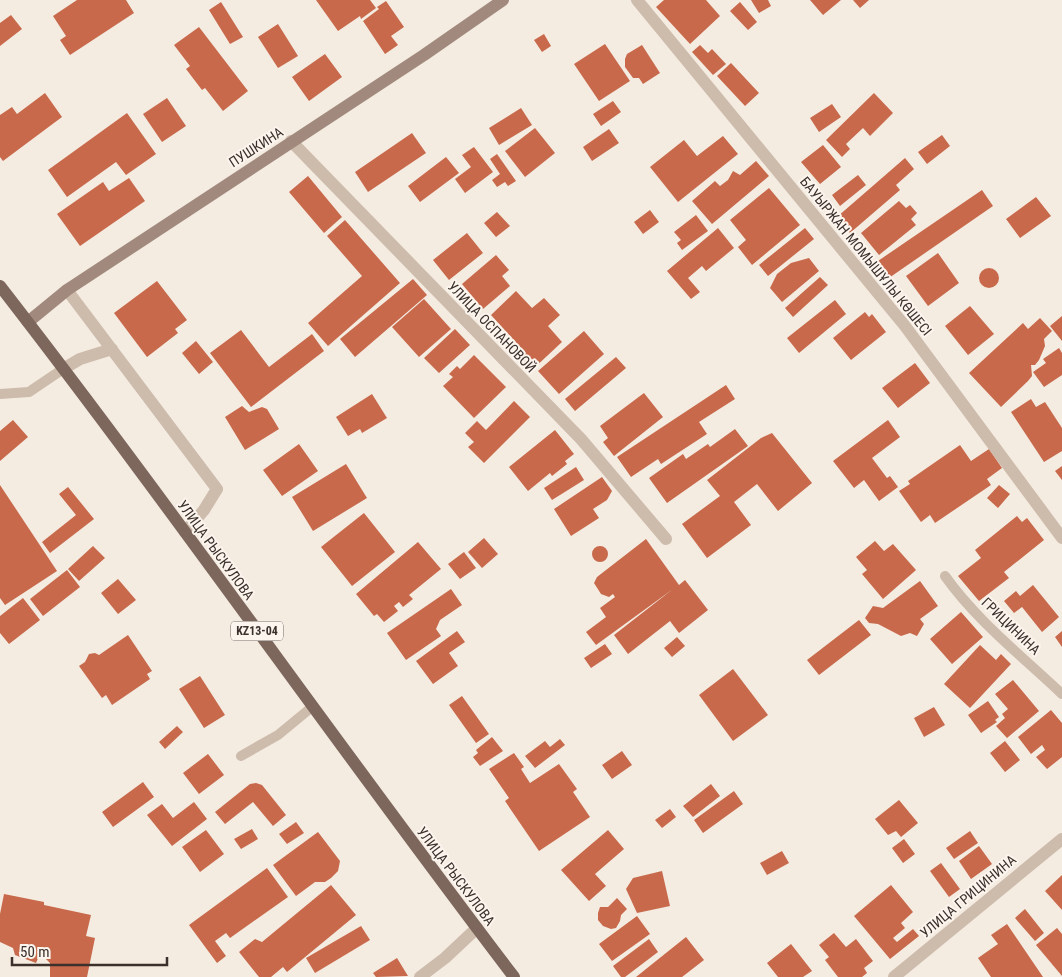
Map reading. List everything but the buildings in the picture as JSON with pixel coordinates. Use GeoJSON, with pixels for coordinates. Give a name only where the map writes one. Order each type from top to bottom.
{"type":"FeatureCollection","features":[{"type":"Feature","properties":{"kind":"main road","name":"УЛИЦА РЫСКУЛОВА"},"geometry":{"type":"LineString","coordinates":[[0,286],[185,532],[312,707],[514,977]]}},
{"type":"Feature","properties":{"kind":"street","name":"ПУШКИНА"},"geometry":{"type":"LineString","coordinates":[[28,322],[67,290],[424,55],[502,0]]}},
{"type":"Feature","properties":{"kind":"street","name":"БАУЫРЖАН МОМЫШҰЛЫ КӨШЕСІ"},"geometry":{"type":"LineString","coordinates":[[637,0],[905,326],[1062,538]]}},
{"type":"Feature","properties":{"kind":"street","name":"УЛИЦА ОСПАНОВОЙ"},"geometry":{"type":"LineString","coordinates":[[292,141],[581,439],[666,538]]}},
{"type":"Feature","properties":{"kind":"street"},"geometry":{"type":"LineString","coordinates":[[67,290],[217,489],[204,510],[185,532]]}},
{"type":"Feature","properties":{"kind":"street"},"geometry":{"type":"LineString","coordinates":[[63,369],[80,360],[112,350]]}},
{"type":"Feature","properties":{"kind":"street","name":"УЛИЦА ГРИЦИНИНА"},"geometry":{"type":"LineString","coordinates":[[894,977],[1062,838]]}},
{"type":"Feature","properties":{"kind":"street"},"geometry":{"type":"LineString","coordinates":[[420,977],[445,958],[476,928]]}},
{"type":"Feature","properties":{"kind":"lane"},"geometry":{"type":"LineString","coordinates":[[0,394],[29,392],[63,369]]}},
{"type":"Feature","properties":{"kind":"lane","name":"ГРИЦИНИНА"},"geometry":{"type":"LineString","coordinates":[[945,576],[957,592],[990,626],[1062,694]]}},
{"type":"Feature","properties":{"kind":"lane"},"geometry":{"type":"LineString","coordinates":[[241,756],[278,735],[312,707]]}}]}
